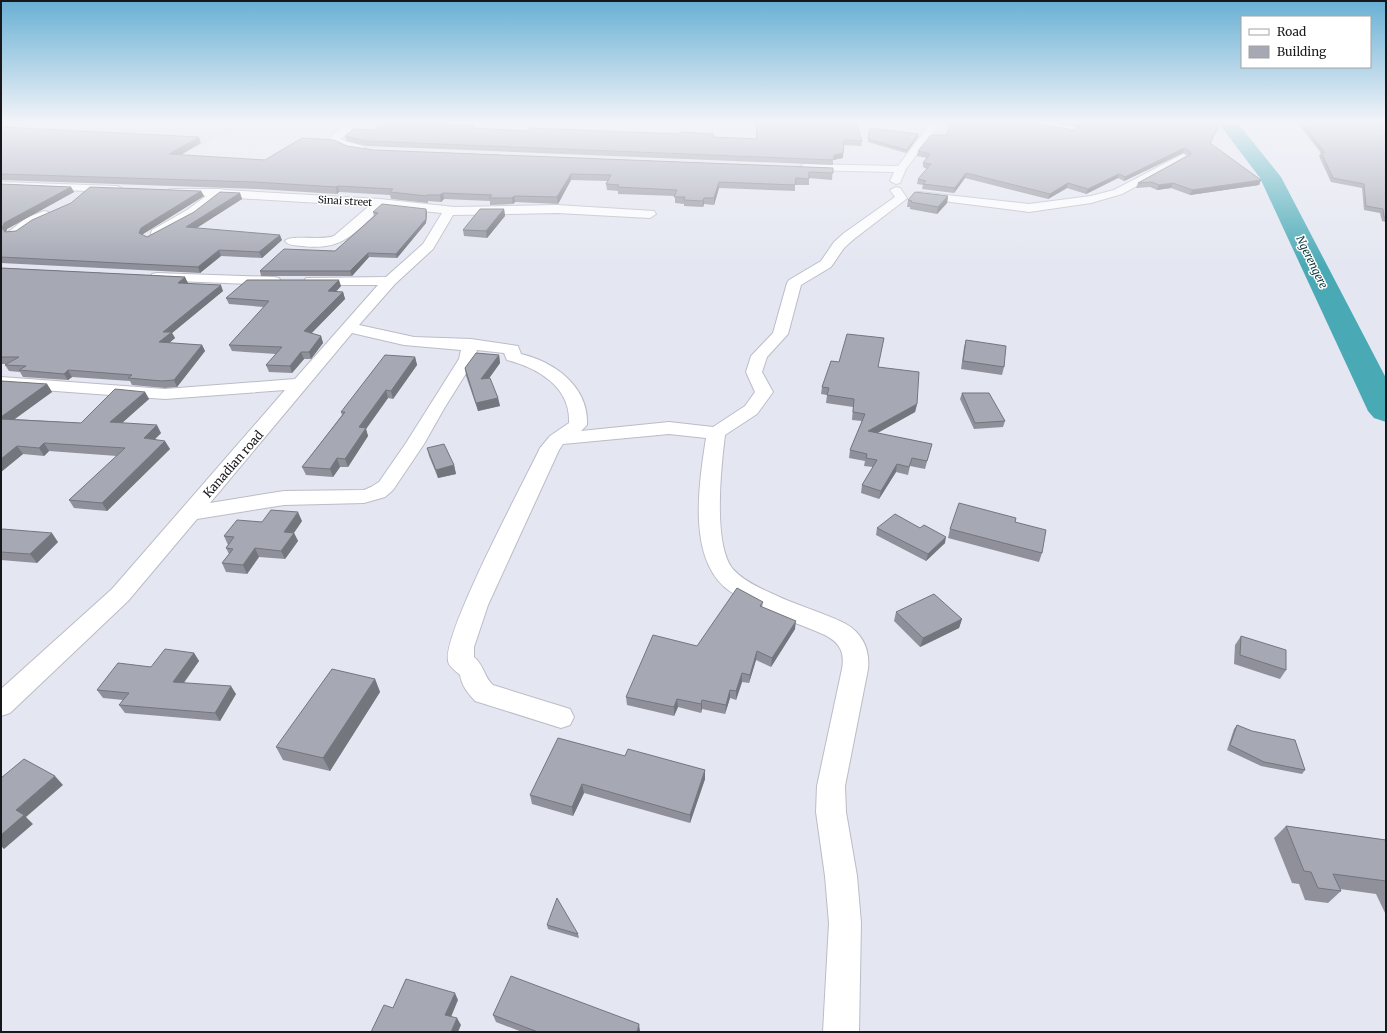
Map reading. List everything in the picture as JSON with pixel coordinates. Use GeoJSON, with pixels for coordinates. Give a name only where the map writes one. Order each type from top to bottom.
{"type":"FeatureCollection","features":[{"type":"Feature","properties":{"kind":"street"},"geometry":{"type":"LineString","coordinates":[[831,169],[890,169]]}},
{"type":"Feature","properties":{"kind":"street"},"geometry":{"type":"LineString","coordinates":[[557,440],[669,428],[716,433],[751,410],[764,392],[754,372],[758,356],[780,334],[794,283],[826,264],[839,246],[849,236],[901,198],[895,185],[901,169]]}},
{"type":"Feature","properties":{"kind":"street"},"geometry":{"type":"LineString","coordinates":[[896,190],[920,195],[1029,208],[1109,195],[1161,169]]}},
{"type":"Feature","properties":{"kind":"street"},"geometry":{"type":"LineString","coordinates":[[1,185],[127,189]]}},
{"type":"Feature","properties":{"kind":"street"},"geometry":{"type":"LineString","coordinates":[[74,200],[89,188]]}},
{"type":"Feature","properties":{"kind":"street","name":"Sinai street"},"geometry":{"type":"LineString","coordinates":[[166,190],[220,192],[380,203],[450,211],[533,211],[557,209],[650,214]]}},
{"type":"Feature","properties":{"kind":"street"},"geometry":{"type":"LineString","coordinates":[[149,238],[220,192]]}},
{"type":"Feature","properties":{"kind":"street"},"geometry":{"type":"LineString","coordinates":[[291,241],[320,244],[332,243],[339,239],[380,203]]}},
{"type":"Feature","properties":{"kind":"street"},"geometry":{"type":"LineString","coordinates":[[13,233],[30,221],[55,211]]}},
{"type":"Feature","properties":{"kind":"street","name":"Kanadian road"},"geometry":{"type":"LineString","coordinates":[[1,705],[120,595],[349,327],[390,281],[428,246],[450,211]]}},
{"type":"Feature","properties":{"kind":"street"},"geometry":{"type":"LineString","coordinates":[[144,276],[245,281],[390,281]]}},
{"type":"Feature","properties":{"kind":"street"},"geometry":{"type":"LineString","coordinates":[[349,327],[394,339],[422,343],[471,344],[512,349],[513,357],[539,364],[560,381],[576,402],[580,419],[578,425],[557,440],[550,448],[484,585],[462,647],[461,661],[472,670],[474,683],[484,692],[561,717]]}},
{"type":"Feature","properties":{"kind":"street"},"geometry":{"type":"LineString","coordinates":[[190,512],[284,498],[364,496],[378,492],[386,486],[415,444],[436,407],[467,359],[471,344]]}},
{"type":"Feature","properties":{"kind":"street"},"geometry":{"type":"LineString","coordinates":[[1,382],[165,394],[301,384]]}},
{"type":"Feature","properties":{"kind":"street"},"geometry":{"type":"LineString","coordinates":[[716,433],[710,529],[716,556],[722,572],[733,583],[753,594],[837,630],[849,640],[856,654],[855,669],[831,786],[831,812],[841,876],[845,923],[841,1032]]}},
{"type":"Feature","properties":{"kind":"building"},"geometry":{"type":"Polygon","coordinates":[[[1,169],[833,169],[833,173],[809,172],[809,179],[796,178],[795,185],[719,182],[714,198],[704,198],[703,201],[684,200],[685,197],[674,197],[677,190],[617,187],[619,185],[606,184],[611,175],[571,174],[557,197],[514,196],[512,198],[489,198],[492,195],[443,193],[440,195],[427,196],[390,192],[393,189],[338,186],[1,174],[1,169]]]}},
{"type":"Feature","properties":{"kind":"building"},"geometry":{"type":"Polygon","coordinates":[[[926,169],[1141,169],[1125,177],[1119,174],[1088,189],[1068,183],[1050,194],[966,173],[955,188],[923,184],[926,181],[918,179],[926,169]]]}},
{"type":"Feature","properties":{"kind":"building"},"geometry":{"type":"Polygon","coordinates":[[[1163,169],[1246,169],[1261,180],[1192,190],[1173,183],[1159,185],[1152,182],[1138,183],[1163,169]]]}},
{"type":"Feature","properties":{"kind":"building"},"geometry":{"type":"Polygon","coordinates":[[[1329,169],[1386,169],[1386,217],[1384,217],[1383,209],[1366,206],[1364,184],[1333,178],[1329,169]]]}},
{"type":"Feature","properties":{"kind":"building"},"geometry":{"type":"Polygon","coordinates":[[[1,184],[71,187],[4,223],[2,228],[5,232],[16,231],[32,220],[71,203],[90,187],[201,191],[141,228],[139,233],[147,237],[194,212],[220,192],[240,193],[186,227],[280,235],[259,252],[219,250],[198,267],[1,257],[1,184]]]}},
{"type":"Feature","properties":{"kind":"building"},"geometry":{"type":"Polygon","coordinates":[[[915,192],[948,196],[938,207],[911,202],[912,201],[908,200],[915,192]]]}},
{"type":"Feature","properties":{"kind":"building"},"geometry":{"type":"Polygon","coordinates":[[[382,204],[426,209],[426,219],[396,254],[368,253],[350,271],[260,271],[284,249],[335,251],[378,213],[373,212],[382,204]]]}},
{"type":"Feature","properties":{"kind":"building"},"geometry":{"type":"Polygon","coordinates":[[[480,209],[504,209],[486,231],[463,230],[480,209]]]}},
{"type":"Feature","properties":{"kind":"building"},"geometry":{"type":"Polygon","coordinates":[[[1,268],[185,277],[178,283],[221,285],[163,332],[172,332],[159,342],[202,345],[174,380],[162,381],[128,378],[132,375],[68,370],[64,374],[19,370],[26,366],[5,365],[19,357],[1,357],[1,268]]]}},
{"type":"Feature","properties":{"kind":"building"},"geometry":{"type":"Polygon","coordinates":[[[247,280],[339,280],[328,291],[343,292],[304,331],[321,336],[309,352],[301,352],[290,366],[266,365],[282,347],[229,345],[269,301],[226,298],[247,280]]]}},
{"type":"Feature","properties":{"kind":"building"},"geometry":{"type":"Polygon","coordinates":[[[847,334],[884,338],[878,367],[919,372],[917,404],[868,431],[932,444],[927,461],[912,458],[909,467],[897,464],[881,491],[862,485],[877,460],[866,458],[867,454],[850,450],[865,414],[853,412],[854,399],[827,395],[829,388],[822,387],[831,361],[839,362],[847,334]]]}},
{"type":"Feature","properties":{"kind":"building"},"geometry":{"type":"Polygon","coordinates":[[[966,340],[1006,346],[1004,367],[963,361],[966,340]]]}},
{"type":"Feature","properties":{"kind":"building"},"geometry":{"type":"Polygon","coordinates":[[[476,353],[499,355],[481,379],[490,378],[498,398],[476,403],[465,368],[476,353]]]}},
{"type":"Feature","properties":{"kind":"building"},"geometry":{"type":"Polygon","coordinates":[[[385,355],[415,357],[391,391],[386,390],[359,427],[366,428],[345,459],[337,458],[330,469],[302,467],[345,412],[341,412],[385,355]]]}},
{"type":"Feature","properties":{"kind":"building"},"geometry":{"type":"Polygon","coordinates":[[[1,381],[47,384],[1,417],[1,381]]]}},
{"type":"Feature","properties":{"kind":"building"},"geometry":{"type":"Polygon","coordinates":[[[115,389],[145,392],[110,422],[157,425],[144,438],[165,441],[102,503],[69,500],[125,448],[44,443],[39,448],[17,446],[1,459],[1,419],[81,423],[115,389]]]}},
{"type":"Feature","properties":{"kind":"building"},"geometry":{"type":"Polygon","coordinates":[[[962,393],[989,393],[1005,421],[975,423],[962,393]]]}},
{"type":"Feature","properties":{"kind":"building"},"geometry":{"type":"Polygon","coordinates":[[[444,444],[454,465],[436,470],[427,448],[444,444]]]}},
{"type":"Feature","properties":{"kind":"building"},"geometry":{"type":"Polygon","coordinates":[[[959,503],[1016,518],[1015,522],[1046,530],[1042,553],[950,529],[959,503]]]}},
{"type":"Feature","properties":{"kind":"building"},"geometry":{"type":"Polygon","coordinates":[[[271,510],[298,512],[284,532],[294,533],[281,551],[255,548],[243,565],[222,563],[233,549],[226,548],[234,537],[224,536],[237,520],[262,522],[271,510]]]}},
{"type":"Feature","properties":{"kind":"building"},"geometry":{"type":"Polygon","coordinates":[[[895,514],[920,528],[924,525],[946,537],[928,554],[877,528],[895,514]]]}},
{"type":"Feature","properties":{"kind":"building"},"geometry":{"type":"Polygon","coordinates":[[[1,530],[52,533],[30,554],[1,552],[1,530]]]}},
{"type":"Feature","properties":{"kind":"building"},"geometry":{"type":"Polygon","coordinates":[[[737,588],[763,602],[760,606],[796,621],[772,658],[757,651],[750,675],[742,673],[736,691],[730,690],[726,705],[702,700],[701,704],[677,699],[674,707],[626,697],[653,635],[697,646],[737,588]]]}},
{"type":"Feature","properties":{"kind":"building"},"geometry":{"type":"Polygon","coordinates":[[[934,594],[962,619],[923,638],[896,612],[934,594]]]}},
{"type":"Feature","properties":{"kind":"building"},"geometry":{"type":"Polygon","coordinates":[[[1241,636],[1286,650],[1286,670],[1240,655],[1241,636]]]}},
{"type":"Feature","properties":{"kind":"building"},"geometry":{"type":"Polygon","coordinates":[[[165,649],[194,653],[173,682],[231,686],[215,713],[119,705],[129,693],[97,690],[118,663],[151,667],[165,649]]]}},
{"type":"Feature","properties":{"kind":"building"},"geometry":{"type":"Polygon","coordinates":[[[332,669],[375,679],[323,758],[276,747],[332,669]]]}},
{"type":"Feature","properties":{"kind":"building"},"geometry":{"type":"Polygon","coordinates":[[[1237,725],[1252,731],[1295,740],[1305,770],[1264,762],[1230,745],[1237,725]]]}},
{"type":"Feature","properties":{"kind":"building"},"geometry":{"type":"Polygon","coordinates":[[[558,738],[625,756],[628,749],[705,770],[690,815],[582,784],[572,807],[530,795],[558,738]]]}},
{"type":"Feature","properties":{"kind":"building"},"geometry":{"type":"Polygon","coordinates":[[[24,759],[55,776],[16,810],[24,815],[1,835],[1,778],[24,759]]]}},
{"type":"Feature","properties":{"kind":"building"},"geometry":{"type":"Polygon","coordinates":[[[1286,826],[1386,840],[1386,881],[1333,874],[1341,891],[1318,888],[1311,872],[1304,871],[1286,826]]]}},
{"type":"Feature","properties":{"kind":"building"},"geometry":{"type":"Polygon","coordinates":[[[557,898],[578,934],[547,925],[557,898]]]}},
{"type":"Feature","properties":{"kind":"building"},"geometry":{"type":"Polygon","coordinates":[[[511,976],[639,1024],[637,1032],[538,1032],[493,1015],[511,976]]]}},
{"type":"Feature","properties":{"kind":"building"},"geometry":{"type":"Polygon","coordinates":[[[406,979],[455,993],[445,1015],[457,1018],[451,1032],[371,1032],[384,1005],[393,1008],[406,979]]]}},
{"type":"Feature","properties":{"kind":"waterway","name":"Ngerengere"},"geometry":{"type":"LineString","coordinates":[[1264,169],[1270,177],[1386,411]]}}]}
